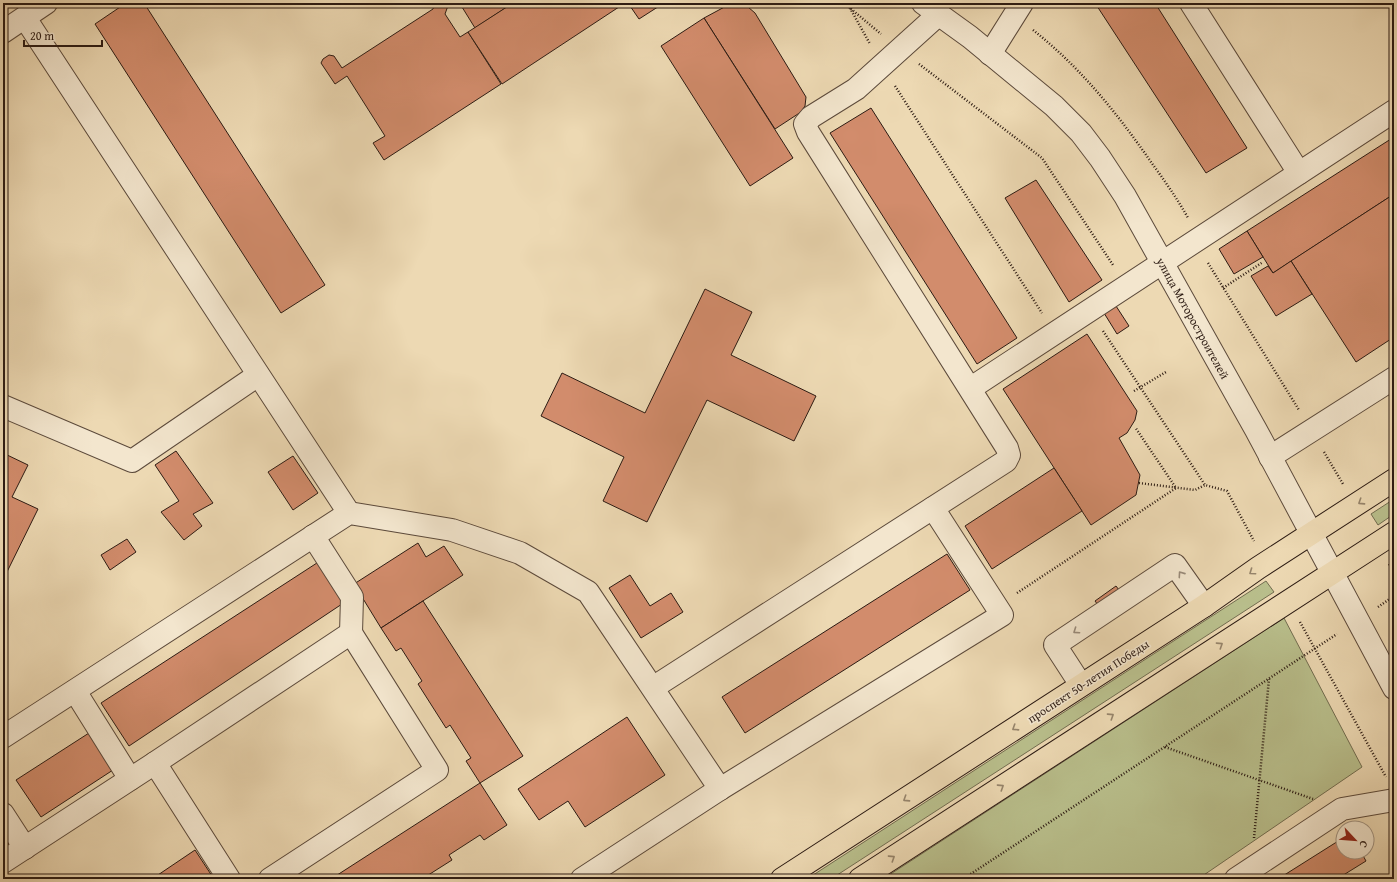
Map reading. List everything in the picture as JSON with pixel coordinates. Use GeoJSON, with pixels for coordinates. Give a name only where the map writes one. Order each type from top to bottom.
{"type":"FeatureCollection","features":[{"type":"Feature","properties":{"kind":"main road","name":"проспект 50-летия Победы"},"geometry":{"type":"LineString","coordinates":[[782,879],[1204,606],[1394,480]]}},
{"type":"Feature","properties":{"kind":"main road"},"geometry":{"type":"LineString","coordinates":[[860,879],[1386,538]]}},
{"type":"Feature","properties":{"kind":"street"},"geometry":{"type":"LineString","coordinates":[[3,32],[46,3]]}},
{"type":"Feature","properties":{"kind":"street"},"geometry":{"type":"LineString","coordinates":[[1191,3],[1299,174]]}},
{"type":"Feature","properties":{"kind":"street"},"geometry":{"type":"LineString","coordinates":[[654,687],[1006,461],[1009,455],[1007,448],[971,388],[808,132],[805,124],[810,117],[856,89],[882,66],[900,49],[931,9]]}},
{"type":"Feature","properties":{"kind":"street","name":"улица Моторостроителей"},"geometry":{"type":"LineString","coordinates":[[931,9],[990,54],[1054,106],[1081,133],[1100,158],[1125,196],[1162,262],[1312,534],[1394,688]]}},
{"type":"Feature","properties":{"kind":"street"},"geometry":{"type":"LineString","coordinates":[[990,54],[1018,10]]}},
{"type":"Feature","properties":{"kind":"street"},"geometry":{"type":"LineString","coordinates":[[25,18],[349,513]]}},
{"type":"Feature","properties":{"kind":"street"},"geometry":{"type":"LineString","coordinates":[[971,388],[1394,111]]}},
{"type":"Feature","properties":{"kind":"street"},"geometry":{"type":"LineString","coordinates":[[3,406],[132,461],[258,375]]}},
{"type":"Feature","properties":{"kind":"street"},"geometry":{"type":"LineString","coordinates":[[1270,457],[1394,378]]}},
{"type":"Feature","properties":{"kind":"street"},"geometry":{"type":"LineString","coordinates":[[582,879],[720,789],[1002,615],[933,508]]}},
{"type":"Feature","properties":{"kind":"street"},"geometry":{"type":"LineString","coordinates":[[3,737],[349,513],[452,530],[520,553],[588,592],[654,687],[720,789]]}},
{"type":"Feature","properties":{"kind":"street"},"geometry":{"type":"LineString","coordinates":[[270,879],[437,770],[351,633],[352,597],[313,536]]}},
{"type":"Feature","properties":{"kind":"street"},"geometry":{"type":"LineString","coordinates":[[1081,686],[1055,645],[1175,565],[1204,606]]}},
{"type":"Feature","properties":{"kind":"street"},"geometry":{"type":"LineString","coordinates":[[3,862],[351,633]]}},
{"type":"Feature","properties":{"kind":"street"},"geometry":{"type":"LineString","coordinates":[[75,691],[130,779]]}},
{"type":"Feature","properties":{"kind":"street"},"geometry":{"type":"LineString","coordinates":[[155,763],[229,879]]}},
{"type":"Feature","properties":{"kind":"street"},"geometry":{"type":"LineString","coordinates":[[1243,874],[1342,809],[1394,800]]}},
{"type":"Feature","properties":{"kind":"street"},"geometry":{"type":"LineString","coordinates":[[3,814],[25,848]]}},
{"type":"Feature","properties":{"kind":"path"},"geometry":{"type":"LineString","coordinates":[[844,3],[900,49],[1042,158],[1126,286]]}},
{"type":"Feature","properties":{"kind":"path"},"geometry":{"type":"LineString","coordinates":[[848,6],[882,66],[1055,332]]}},
{"type":"Feature","properties":{"kind":"path"},"geometry":{"type":"LineString","coordinates":[[1018,10],[1099,93],[1126,125],[1180,203],[1198,238],[1207,262],[1312,431],[1355,506]]}},
{"type":"Feature","properties":{"kind":"path"},"geometry":{"type":"LineString","coordinates":[[1223,288],[1263,262]]}},
{"type":"Feature","properties":{"kind":"path"},"geometry":{"type":"LineString","coordinates":[[1089,310],[1205,485],[1227,491],[1267,563]]}},
{"type":"Feature","properties":{"kind":"path"},"geometry":{"type":"LineString","coordinates":[[1134,391],[1166,372]]}},
{"type":"Feature","properties":{"kind":"path"},"geometry":{"type":"LineString","coordinates":[[1135,427],[1176,488]]}},
{"type":"Feature","properties":{"kind":"path"},"geometry":{"type":"LineString","coordinates":[[1139,483],[1195,490],[1205,485]]}},
{"type":"Feature","properties":{"kind":"path"},"geometry":{"type":"LineString","coordinates":[[1010,597],[1176,488]]}},
{"type":"Feature","properties":{"kind":"path"},"geometry":{"type":"LineString","coordinates":[[1386,538],[1394,572]]}},
{"type":"Feature","properties":{"kind":"path"},"geometry":{"type":"LineString","coordinates":[[963,879],[1394,596]]}},
{"type":"Feature","properties":{"kind":"path"},"geometry":{"type":"LineString","coordinates":[[1288,601],[1386,777]]}},
{"type":"Feature","properties":{"kind":"path"},"geometry":{"type":"LineString","coordinates":[[1243,874],[1259,781],[1269,679]]}},
{"type":"Feature","properties":{"kind":"path"},"geometry":{"type":"LineString","coordinates":[[1165,746],[1259,781],[1342,809]]}},
{"type":"Feature","properties":{"kind":"green space"},"geometry":{"type":"Polygon","coordinates":[[[1394,499],[1394,514],[1378,525],[1371,514],[1394,499]]]}},
{"type":"Feature","properties":{"kind":"green space"},"geometry":{"type":"Polygon","coordinates":[[[1266,581],[1274,592],[831,879],[807,879],[1266,581]]]}},
{"type":"Feature","properties":{"kind":"green space"},"geometry":{"type":"Polygon","coordinates":[[[1284,618],[1362,767],[1198,879],[883,879],[1284,618]]]}},
{"type":"Feature","properties":{"kind":"building"},"geometry":{"type":"Polygon","coordinates":[[[126,3],[144,3],[325,285],[281,313],[95,24],[126,3]]]}},
{"type":"Feature","properties":{"kind":"building"},"geometry":{"type":"Polygon","coordinates":[[[435,3],[449,3],[445,14],[460,37],[468,32],[501,84],[384,160],[373,143],[385,136],[347,76],[335,84],[321,63],[323,59],[329,55],[334,56],[342,68],[433,9],[435,3]]]}},
{"type":"Feature","properties":{"kind":"building"},"geometry":{"type":"Polygon","coordinates":[[[468,3],[513,3],[475,28],[462,7],[468,3]]]}},
{"type":"Feature","properties":{"kind":"building"},"geometry":{"type":"Polygon","coordinates":[[[513,3],[625,3],[502,84],[468,32],[513,3]]]}},
{"type":"Feature","properties":{"kind":"building"},"geometry":{"type":"Polygon","coordinates":[[[628,3],[664,3],[639,19],[628,3]]]}},
{"type":"Feature","properties":{"kind":"building"},"geometry":{"type":"Polygon","coordinates":[[[1095,3],[1155,3],[1247,148],[1206,173],[1095,3]]]}},
{"type":"Feature","properties":{"kind":"building"},"geometry":{"type":"Polygon","coordinates":[[[730,4],[741,4],[748,7],[755,13],[806,97],[805,106],[801,112],[775,129],[704,18],[730,4]]]}},
{"type":"Feature","properties":{"kind":"building"},"geometry":{"type":"Polygon","coordinates":[[[704,18],[793,158],[750,186],[661,46],[704,18]]]}},
{"type":"Feature","properties":{"kind":"building"},"geometry":{"type":"Polygon","coordinates":[[[871,108],[1017,338],[977,364],[830,133],[871,108]]]}},
{"type":"Feature","properties":{"kind":"building"},"geometry":{"type":"Polygon","coordinates":[[[1394,137],[1394,194],[1273,273],[1247,231],[1394,137]]]}},
{"type":"Feature","properties":{"kind":"building"},"geometry":{"type":"Polygon","coordinates":[[[1036,180],[1102,280],[1069,302],[1005,198],[1036,180]]]}},
{"type":"Feature","properties":{"kind":"building"},"geometry":{"type":"Polygon","coordinates":[[[1394,194],[1394,337],[1356,362],[1291,261],[1394,194]]]}},
{"type":"Feature","properties":{"kind":"building"},"geometry":{"type":"Polygon","coordinates":[[[1247,231],[1263,257],[1234,274],[1219,249],[1247,231]]]}},
{"type":"Feature","properties":{"kind":"building"},"geometry":{"type":"Polygon","coordinates":[[[1291,261],[1312,294],[1276,316],[1251,276],[1268,266],[1273,273],[1291,261]]]}},
{"type":"Feature","properties":{"kind":"building"},"geometry":{"type":"Polygon","coordinates":[[[705,289],[752,312],[731,355],[816,396],[794,441],[707,400],[647,522],[603,501],[624,457],[541,416],[562,373],[645,413],[705,289]]]}},
{"type":"Feature","properties":{"kind":"building"},"geometry":{"type":"Polygon","coordinates":[[[1116,306],[1129,326],[1117,334],[1104,313],[1116,306]]]}},
{"type":"Feature","properties":{"kind":"building"},"geometry":{"type":"Polygon","coordinates":[[[1087,334],[1137,411],[1135,420],[1127,433],[1119,438],[1140,475],[1136,495],[1091,525],[1003,389],[1087,334]]]}},
{"type":"Feature","properties":{"kind":"building"},"geometry":{"type":"Polygon","coordinates":[[[176,451],[213,503],[193,514],[202,526],[184,540],[161,512],[179,501],[155,465],[176,451]]]}},
{"type":"Feature","properties":{"kind":"building"},"geometry":{"type":"Polygon","coordinates":[[[3,453],[28,465],[12,497],[38,509],[3,580],[3,453]]]}},
{"type":"Feature","properties":{"kind":"building"},"geometry":{"type":"Polygon","coordinates":[[[293,456],[318,493],[293,510],[268,472],[293,456]]]}},
{"type":"Feature","properties":{"kind":"building"},"geometry":{"type":"Polygon","coordinates":[[[1054,468],[1082,511],[992,569],[965,526],[1054,468]]]}},
{"type":"Feature","properties":{"kind":"building"},"geometry":{"type":"Polygon","coordinates":[[[127,539],[136,552],[110,570],[101,555],[127,539]]]}},
{"type":"Feature","properties":{"kind":"building"},"geometry":{"type":"Polygon","coordinates":[[[418,543],[426,557],[444,546],[463,575],[381,628],[354,584],[418,543]]]}},
{"type":"Feature","properties":{"kind":"building"},"geometry":{"type":"Polygon","coordinates":[[[947,554],[970,590],[745,733],[722,697],[947,554]]]}},
{"type":"Feature","properties":{"kind":"building"},"geometry":{"type":"Polygon","coordinates":[[[320,561],[345,602],[129,746],[101,703],[320,561]]]}},
{"type":"Feature","properties":{"kind":"building"},"geometry":{"type":"Polygon","coordinates":[[[630,575],[650,606],[671,593],[683,612],[641,638],[609,588],[630,575]]]}},
{"type":"Feature","properties":{"kind":"building"},"geometry":{"type":"Polygon","coordinates":[[[1116,586],[1122,594],[1101,609],[1095,601],[1116,586]]]}},
{"type":"Feature","properties":{"kind":"building"},"geometry":{"type":"Polygon","coordinates":[[[423,601],[523,756],[480,783],[466,761],[471,758],[450,725],[446,728],[418,684],[422,681],[401,648],[396,651],[381,628],[423,601]]]}},
{"type":"Feature","properties":{"kind":"building"},"geometry":{"type":"Polygon","coordinates":[[[627,717],[665,775],[585,827],[568,801],[539,820],[518,789],[627,717]]]}},
{"type":"Feature","properties":{"kind":"building"},"geometry":{"type":"Polygon","coordinates":[[[89,733],[113,770],[41,817],[16,780],[89,733]]]}},
{"type":"Feature","properties":{"kind":"building"},"geometry":{"type":"Polygon","coordinates":[[[480,783],[507,825],[484,840],[480,835],[449,855],[452,860],[422,879],[331,879],[480,783]]]}},
{"type":"Feature","properties":{"kind":"building"},"geometry":{"type":"Polygon","coordinates":[[[1335,843],[1335,860],[1366,861],[1337,879],[1278,879],[1335,843]]]}},
{"type":"Feature","properties":{"kind":"building"},"geometry":{"type":"Polygon","coordinates":[[[195,850],[214,879],[152,879],[195,850]]]}}]}
